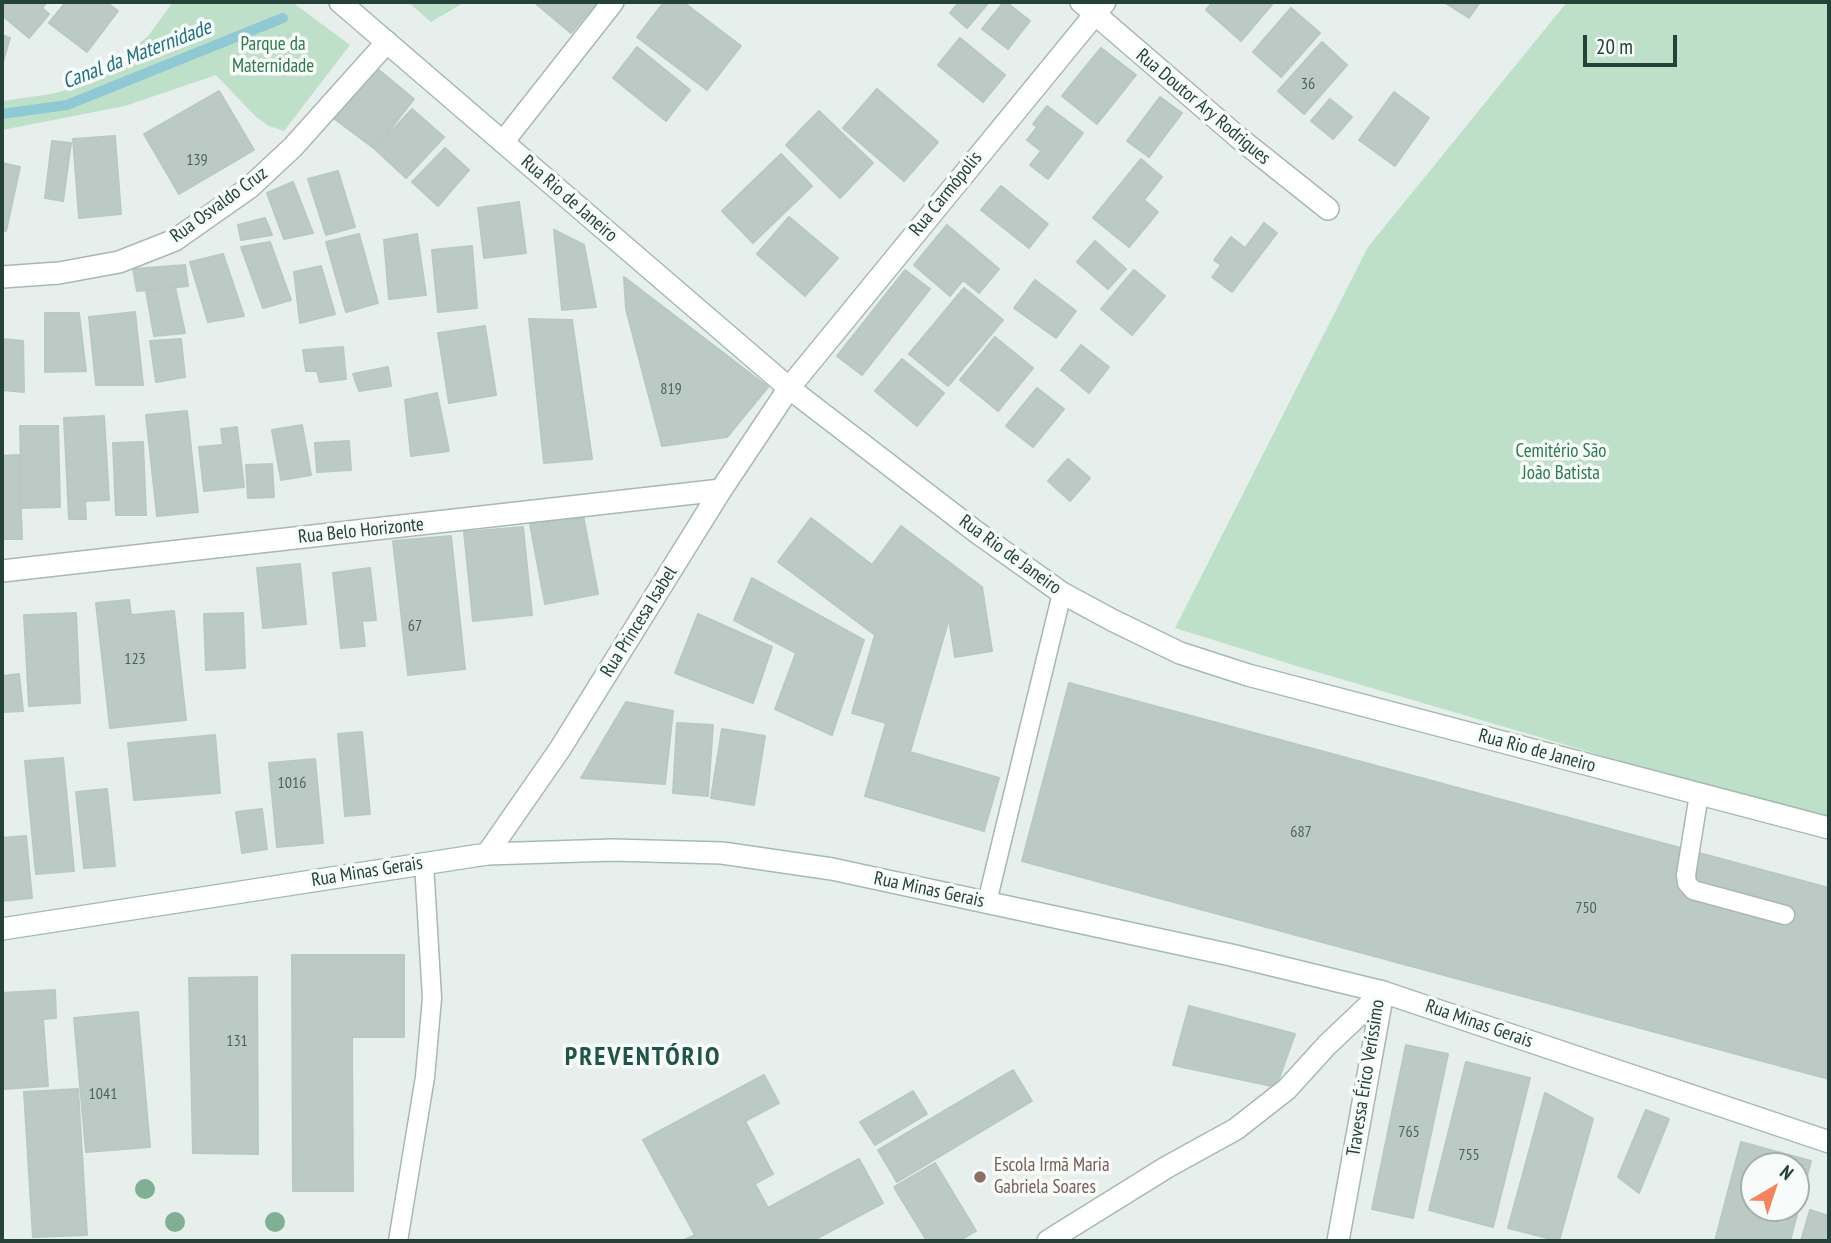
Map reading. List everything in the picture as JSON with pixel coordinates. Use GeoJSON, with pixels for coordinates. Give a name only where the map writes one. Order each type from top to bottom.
{"type":"FeatureCollection","features":[{"type":"Feature","properties":{"kind":"street","name":"Rua Rio de Janeiro"},"geometry":{"type":"LineString","coordinates":[[340,2],[789,388],[975,531],[1062,593],[1180,653],[1248,675],[1829,828]]}},
{"type":"Feature","properties":{"kind":"street"},"geometry":{"type":"LineString","coordinates":[[503,142],[613,2]]}},
{"type":"Feature","properties":{"kind":"street","name":"Rua Doutor Ary Rodrigues"},"geometry":{"type":"LineString","coordinates":[[1093,6],[1239,138],[1328,209]]}},
{"type":"Feature","properties":{"kind":"street","name":"Rua Carmópolis"},"geometry":{"type":"LineString","coordinates":[[789,388],[1093,6]]}},
{"type":"Feature","properties":{"kind":"street","name":"Rua Osvaldo Cruz"},"geometry":{"type":"LineString","coordinates":[[2,277],[59,273],[119,262],[176,240],[248,188],[293,147],[387,42]]}},
{"type":"Feature","properties":{"kind":"street","name":"Rua Princesa Isabel"},"geometry":{"type":"LineString","coordinates":[[487,854],[560,749],[720,490],[789,388]]}},
{"type":"Feature","properties":{"kind":"street","name":"Rua Belo Horizonte"},"geometry":{"type":"LineString","coordinates":[[2,572],[720,490]]}},
{"type":"Feature","properties":{"kind":"street","name":"Rua Minas Gerais"},"geometry":{"type":"LineString","coordinates":[[2,929],[487,854],[613,850],[722,853],[832,869],[1231,955],[1383,992],[1829,1142]]}},
{"type":"Feature","properties":{"kind":"street","name":"Travessa Érico Veríssimo"},"geometry":{"type":"LineString","coordinates":[[1048,1241],[1167,1167],[1236,1129],[1287,1089],[1327,1045],[1383,992]]}},
{"type":"Feature","properties":{"kind":"street","name":"Travessa Érico Veríssimo"},"geometry":{"type":"LineString","coordinates":[[1338,1241],[1383,992]]}},
{"type":"Feature","properties":{"kind":"lane"},"geometry":{"type":"LineString","coordinates":[[987,902],[1062,593]]}},
{"type":"Feature","properties":{"kind":"lane"},"geometry":{"type":"LineString","coordinates":[[1699,794],[1687,883],[1693,890],[1785,915]]}},
{"type":"Feature","properties":{"kind":"lane"},"geometry":{"type":"LineString","coordinates":[[398,1241],[425,1077],[432,998],[424,863]]}},
{"type":"Feature","properties":{"kind":"green space","name":"Parque da Maternidade"},"geometry":{"type":"Polygon","coordinates":[[[173,2],[292,2],[350,45],[284,131],[269,126],[255,116],[216,75],[125,106],[2,130],[2,101],[51,94],[93,83],[148,36],[173,2]]]}},
{"type":"Feature","properties":{"kind":"green space"},"geometry":{"type":"Polygon","coordinates":[[[408,2],[465,2],[431,22],[408,2]]]}},
{"type":"Feature","properties":{"kind":"green space","name":"Cemitério São João Batista"},"geometry":{"type":"Polygon","coordinates":[[[1567,2],[1829,2],[1829,822],[1175,628],[1368,247],[1567,2]]]}},
{"type":"Feature","properties":{"kind":"building"},"geometry":{"type":"Polygon","coordinates":[[[2,2],[47,2],[42,8],[49,14],[29,38],[2,15],[2,2]]]}},
{"type":"Feature","properties":{"kind":"building"},"geometry":{"type":"Polygon","coordinates":[[[66,2],[106,2],[118,11],[87,52],[49,23],[66,2]]]}},
{"type":"Feature","properties":{"kind":"building"},"geometry":{"type":"Polygon","coordinates":[[[534,2],[597,2],[571,33],[534,2]]]}},
{"type":"Feature","properties":{"kind":"building"},"geometry":{"type":"Polygon","coordinates":[[[664,2],[683,2],[741,46],[707,90],[637,37],[664,2]]]}},
{"type":"Feature","properties":{"kind":"building"},"geometry":{"type":"Polygon","coordinates":[[[955,2],[989,2],[967,28],[950,13],[958,3],[955,2]]]}},
{"type":"Feature","properties":{"kind":"building"},"geometry":{"type":"Polygon","coordinates":[[[1004,2],[1030,21],[1008,49],[982,29],[1004,2]]]}},
{"type":"Feature","properties":{"kind":"building"},"geometry":{"type":"Polygon","coordinates":[[[1213,2],[1274,2],[1241,41],[1206,10],[1213,2]]]}},
{"type":"Feature","properties":{"kind":"building"},"geometry":{"type":"Polygon","coordinates":[[[1444,2],[1480,2],[1469,18],[1444,2]]]}},
{"type":"Feature","properties":{"kind":"building"},"geometry":{"type":"Polygon","coordinates":[[[1291,8],[1320,33],[1281,77],[1253,52],[1291,8]]]}},
{"type":"Feature","properties":{"kind":"building"},"geometry":{"type":"Polygon","coordinates":[[[2,35],[10,38],[2,65],[2,35]]]}},
{"type":"Feature","properties":{"kind":"building"},"geometry":{"type":"Polygon","coordinates":[[[960,38],[1005,75],[983,102],[938,65],[960,38]]]}},
{"type":"Feature","properties":{"kind":"building"},"geometry":{"type":"Polygon","coordinates":[[[1322,42],[1347,65],[1304,114],[1278,91],[1322,42]]]}},
{"type":"Feature","properties":{"kind":"building"},"geometry":{"type":"Polygon","coordinates":[[[637,47],[690,90],[666,121],[613,78],[637,47]]]}},
{"type":"Feature","properties":{"kind":"building"},"geometry":{"type":"Polygon","coordinates":[[[1101,48],[1136,75],[1097,124],[1062,96],[1101,48]]]}},
{"type":"Feature","properties":{"kind":"building"},"geometry":{"type":"Polygon","coordinates":[[[374,66],[414,99],[375,149],[332,117],[374,66]]]}},
{"type":"Feature","properties":{"kind":"building"},"geometry":{"type":"Polygon","coordinates":[[[877,89],[938,142],[904,181],[843,128],[877,89]]]}},
{"type":"Feature","properties":{"kind":"building"},"geometry":{"type":"Polygon","coordinates":[[[219,91],[254,150],[179,194],[144,134],[219,91]]]}},
{"type":"Feature","properties":{"kind":"building"},"geometry":{"type":"Polygon","coordinates":[[[1394,92],[1429,118],[1395,166],[1359,140],[1394,92]]]}},
{"type":"Feature","properties":{"kind":"building"},"geometry":{"type":"Polygon","coordinates":[[[1160,97],[1182,113],[1149,157],[1127,141],[1160,97]]]}},
{"type":"Feature","properties":{"kind":"building"},"geometry":{"type":"Polygon","coordinates":[[[1330,99],[1352,117],[1333,139],[1311,121],[1330,99]]]}},
{"type":"Feature","properties":{"kind":"building"},"geometry":{"type":"Polygon","coordinates":[[[1047,106],[1083,133],[1048,179],[1030,165],[1041,151],[1027,140],[1037,127],[1033,124],[1047,106]]]}},
{"type":"Feature","properties":{"kind":"building"},"geometry":{"type":"Polygon","coordinates":[[[412,109],[444,137],[406,178],[375,149],[412,109]]]}},
{"type":"Feature","properties":{"kind":"building"},"geometry":{"type":"Polygon","coordinates":[[[819,111],[873,163],[840,198],[786,145],[819,111]]]}},
{"type":"Feature","properties":{"kind":"building"},"geometry":{"type":"Polygon","coordinates":[[[115,136],[121,214],[79,218],[73,139],[115,136]]]}},
{"type":"Feature","properties":{"kind":"building"},"geometry":{"type":"Polygon","coordinates":[[[52,141],[71,143],[63,201],[45,198],[52,141]]]}},
{"type":"Feature","properties":{"kind":"building"},"geometry":{"type":"Polygon","coordinates":[[[445,148],[469,170],[438,206],[412,182],[445,148]]]}},
{"type":"Feature","properties":{"kind":"building"},"geometry":{"type":"Polygon","coordinates":[[[781,154],[812,186],[753,243],[722,211],[781,154]]]}},
{"type":"Feature","properties":{"kind":"building"},"geometry":{"type":"Polygon","coordinates":[[[1141,159],[1162,177],[1144,200],[1158,212],[1129,247],[1093,218],[1141,159]]]}},
{"type":"Feature","properties":{"kind":"building"},"geometry":{"type":"Polygon","coordinates":[[[2,163],[20,167],[6,231],[2,230],[2,163]]]}},
{"type":"Feature","properties":{"kind":"building"},"geometry":{"type":"Polygon","coordinates":[[[338,171],[355,227],[326,235],[308,179],[338,171]]]}},
{"type":"Feature","properties":{"kind":"building"},"geometry":{"type":"Polygon","coordinates":[[[293,182],[313,233],[284,239],[267,193],[293,182]]]}},
{"type":"Feature","properties":{"kind":"building"},"geometry":{"type":"Polygon","coordinates":[[[1001,186],[1048,224],[1029,248],[981,210],[1001,186]]]}},
{"type":"Feature","properties":{"kind":"building"},"geometry":{"type":"Polygon","coordinates":[[[519,202],[526,253],[484,258],[478,208],[519,202]]]}},
{"type":"Feature","properties":{"kind":"building"},"geometry":{"type":"Polygon","coordinates":[[[789,217],[838,258],[805,296],[757,254],[789,217]]]}},
{"type":"Feature","properties":{"kind":"building"},"geometry":{"type":"Polygon","coordinates":[[[265,218],[272,235],[241,240],[238,225],[265,218]]]}},
{"type":"Feature","properties":{"kind":"building"},"geometry":{"type":"Polygon","coordinates":[[[1264,223],[1277,233],[1232,292],[1212,277],[1221,265],[1214,260],[1231,237],[1245,248],[1264,223]]]}},
{"type":"Feature","properties":{"kind":"building"},"geometry":{"type":"Polygon","coordinates":[[[947,225],[999,269],[979,293],[963,280],[950,296],[914,265],[947,225]]]}},
{"type":"Feature","properties":{"kind":"building"},"geometry":{"type":"Polygon","coordinates":[[[554,230],[584,245],[596,307],[562,310],[554,230]]]}},
{"type":"Feature","properties":{"kind":"building"},"geometry":{"type":"Polygon","coordinates":[[[359,234],[378,303],[346,312],[326,242],[359,234]]]}},
{"type":"Feature","properties":{"kind":"building"},"geometry":{"type":"Polygon","coordinates":[[[417,234],[426,295],[389,299],[384,240],[417,234]]]}},
{"type":"Feature","properties":{"kind":"building"},"geometry":{"type":"Polygon","coordinates":[[[1095,241],[1126,269],[1108,289],[1077,262],[1095,241]]]}},
{"type":"Feature","properties":{"kind":"building"},"geometry":{"type":"Polygon","coordinates":[[[270,242],[291,300],[263,308],[241,247],[270,242]]]}},
{"type":"Feature","properties":{"kind":"building"},"geometry":{"type":"Polygon","coordinates":[[[472,246],[477,308],[438,312],[432,250],[472,246]]]}},
{"type":"Feature","properties":{"kind":"building"},"geometry":{"type":"Polygon","coordinates":[[[223,254],[244,316],[208,322],[190,262],[223,254]]]}},
{"type":"Feature","properties":{"kind":"building"},"geometry":{"type":"Polygon","coordinates":[[[185,265],[188,286],[137,291],[133,269],[185,265]]]}},
{"type":"Feature","properties":{"kind":"building"},"geometry":{"type":"Polygon","coordinates":[[[321,266],[335,314],[300,323],[294,272],[321,266]]]}},
{"type":"Feature","properties":{"kind":"building"},"geometry":{"type":"Polygon","coordinates":[[[905,270],[930,289],[862,375],[837,356],[905,270]]]}},
{"type":"Feature","properties":{"kind":"building"},"geometry":{"type":"Polygon","coordinates":[[[1134,270],[1165,296],[1132,335],[1101,309],[1134,270]]]}},
{"type":"Feature","properties":{"kind":"building"},"geometry":{"type":"Polygon","coordinates":[[[624,277],[768,387],[727,437],[662,446],[626,309],[624,277]]]}},
{"type":"Feature","properties":{"kind":"building"},"geometry":{"type":"Polygon","coordinates":[[[1035,280],[1076,311],[1056,338],[1014,308],[1035,280]]]}},
{"type":"Feature","properties":{"kind":"building"},"geometry":{"type":"Polygon","coordinates":[[[175,287],[185,333],[154,336],[146,290],[175,287]]]}},
{"type":"Feature","properties":{"kind":"building"},"geometry":{"type":"Polygon","coordinates":[[[964,288],[1003,320],[948,386],[909,354],[964,288]]]}},
{"type":"Feature","properties":{"kind":"building"},"geometry":{"type":"Polygon","coordinates":[[[135,312],[143,385],[96,385],[89,317],[135,312]]]}},
{"type":"Feature","properties":{"kind":"building"},"geometry":{"type":"Polygon","coordinates":[[[45,313],[79,313],[86,371],[45,372],[45,313]]]}},
{"type":"Feature","properties":{"kind":"building"},"geometry":{"type":"Polygon","coordinates":[[[529,319],[572,320],[592,459],[544,463],[529,319]]]}},
{"type":"Feature","properties":{"kind":"building"},"geometry":{"type":"Polygon","coordinates":[[[485,326],[496,395],[449,403],[438,333],[485,326]]]}},
{"type":"Feature","properties":{"kind":"building"},"geometry":{"type":"Polygon","coordinates":[[[995,337],[1033,368],[998,411],[960,380],[995,337]]]}},
{"type":"Feature","properties":{"kind":"building"},"geometry":{"type":"Polygon","coordinates":[[[2,339],[23,341],[24,392],[2,390],[2,339]]]}},
{"type":"Feature","properties":{"kind":"building"},"geometry":{"type":"Polygon","coordinates":[[[181,339],[185,377],[156,382],[150,341],[181,339]]]}},
{"type":"Feature","properties":{"kind":"building"},"geometry":{"type":"Polygon","coordinates":[[[1081,345],[1109,367],[1089,393],[1061,370],[1081,345]]]}},
{"type":"Feature","properties":{"kind":"building"},"geometry":{"type":"Polygon","coordinates":[[[343,347],[346,379],[320,382],[317,371],[306,371],[303,350],[343,347]]]}},
{"type":"Feature","properties":{"kind":"building"},"geometry":{"type":"Polygon","coordinates":[[[902,359],[944,393],[917,426],[875,391],[902,359]]]}},
{"type":"Feature","properties":{"kind":"building"},"geometry":{"type":"Polygon","coordinates":[[[388,367],[391,386],[359,391],[353,374],[388,367]]]}},
{"type":"Feature","properties":{"kind":"building"},"geometry":{"type":"Polygon","coordinates":[[[1037,388],[1064,409],[1033,447],[1006,426],[1037,388]]]}},
{"type":"Feature","properties":{"kind":"building"},"geometry":{"type":"Polygon","coordinates":[[[437,393],[449,451],[411,456],[405,400],[437,393]]]}},
{"type":"Feature","properties":{"kind":"building"},"geometry":{"type":"Polygon","coordinates":[[[187,411],[198,512],[157,516],[146,415],[187,411]]]}},
{"type":"Feature","properties":{"kind":"building"},"geometry":{"type":"Polygon","coordinates":[[[104,416],[109,500],[85,501],[86,519],[69,519],[64,418],[104,416]]]}},
{"type":"Feature","properties":{"kind":"building"},"geometry":{"type":"Polygon","coordinates":[[[302,425],[311,475],[281,480],[272,430],[302,425]]]}},
{"type":"Feature","properties":{"kind":"building"},"geometry":{"type":"Polygon","coordinates":[[[20,426],[58,426],[60,507],[22,508],[20,426]]]}},
{"type":"Feature","properties":{"kind":"building"},"geometry":{"type":"Polygon","coordinates":[[[237,427],[244,487],[204,491],[199,447],[223,445],[221,429],[237,427]]]}},
{"type":"Feature","properties":{"kind":"building"},"geometry":{"type":"Polygon","coordinates":[[[349,441],[351,470],[317,472],[315,443],[349,441]]]}},
{"type":"Feature","properties":{"kind":"building"},"geometry":{"type":"Polygon","coordinates":[[[143,442],[146,515],[116,515],[113,443],[143,442]]]}},
{"type":"Feature","properties":{"kind":"building"},"geometry":{"type":"Polygon","coordinates":[[[19,455],[22,539],[2,539],[2,456],[19,455]]]}},
{"type":"Feature","properties":{"kind":"building"},"geometry":{"type":"Polygon","coordinates":[[[1068,459],[1090,478],[1070,501],[1048,481],[1068,459]]]}},
{"type":"Feature","properties":{"kind":"building"},"geometry":{"type":"Polygon","coordinates":[[[272,464],[274,497],[248,498],[246,465],[272,464]]]}},
{"type":"Feature","properties":{"kind":"building"},"geometry":{"type":"Polygon","coordinates":[[[583,515],[598,594],[545,604],[530,524],[583,515]]]}},
{"type":"Feature","properties":{"kind":"building"},"geometry":{"type":"Polygon","coordinates":[[[811,518],[872,565],[901,526],[982,587],[992,651],[955,657],[949,619],[910,752],[999,778],[984,831],[865,796],[886,723],[852,713],[875,635],[778,562],[811,518]]]}},
{"type":"Feature","properties":{"kind":"building"},"geometry":{"type":"Polygon","coordinates":[[[523,527],[532,615],[473,621],[464,532],[523,527]]]}},
{"type":"Feature","properties":{"kind":"building"},"geometry":{"type":"Polygon","coordinates":[[[451,536],[465,669],[408,675],[393,541],[451,536]]]}},
{"type":"Feature","properties":{"kind":"building"},"geometry":{"type":"Polygon","coordinates":[[[300,564],[306,624],[263,628],[257,568],[300,564]]]}},
{"type":"Feature","properties":{"kind":"building"},"geometry":{"type":"Polygon","coordinates":[[[370,568],[376,620],[362,621],[365,646],[341,648],[333,573],[370,568]]]}},
{"type":"Feature","properties":{"kind":"building"},"geometry":{"type":"Polygon","coordinates":[[[752,578],[864,640],[832,735],[775,709],[796,653],[734,620],[752,578]]]}},
{"type":"Feature","properties":{"kind":"building"},"geometry":{"type":"Polygon","coordinates":[[[129,600],[131,615],[174,611],[186,720],[110,728],[96,603],[129,600]]]}},
{"type":"Feature","properties":{"kind":"building"},"geometry":{"type":"Polygon","coordinates":[[[76,613],[80,703],[29,706],[24,615],[76,613]]]}},
{"type":"Feature","properties":{"kind":"building"},"geometry":{"type":"Polygon","coordinates":[[[243,613],[245,668],[206,670],[204,614],[243,613]]]}},
{"type":"Feature","properties":{"kind":"building"},"geometry":{"type":"Polygon","coordinates":[[[698,614],[772,647],[753,703],[675,673],[698,614]]]}},
{"type":"Feature","properties":{"kind":"building"},"geometry":{"type":"Polygon","coordinates":[[[19,674],[23,711],[2,712],[2,676],[19,674]]]}},
{"type":"Feature","properties":{"kind":"building"},"geometry":{"type":"Polygon","coordinates":[[[1069,683],[1829,888],[1829,1079],[1022,861],[1069,683]]]}},
{"type":"Feature","properties":{"kind":"building"},"geometry":{"type":"Polygon","coordinates":[[[626,702],[673,711],[665,784],[581,778],[626,702]]]}},
{"type":"Feature","properties":{"kind":"building"},"geometry":{"type":"Polygon","coordinates":[[[677,723],[713,725],[708,796],[673,793],[677,723]]]}},
{"type":"Feature","properties":{"kind":"building"},"geometry":{"type":"Polygon","coordinates":[[[722,729],[765,736],[754,805],[711,798],[722,729]]]}},
{"type":"Feature","properties":{"kind":"building"},"geometry":{"type":"Polygon","coordinates":[[[362,732],[370,814],[345,816],[338,734],[362,732]]]}},
{"type":"Feature","properties":{"kind":"building"},"geometry":{"type":"Polygon","coordinates":[[[215,735],[220,793],[134,800],[128,743],[215,735]]]}},
{"type":"Feature","properties":{"kind":"building"},"geometry":{"type":"Polygon","coordinates":[[[63,758],[74,871],[36,874],[25,761],[63,758]]]}},
{"type":"Feature","properties":{"kind":"building"},"geometry":{"type":"Polygon","coordinates":[[[315,759],[323,843],[277,847],[269,763],[315,759]]]}},
{"type":"Feature","properties":{"kind":"building"},"geometry":{"type":"Polygon","coordinates":[[[107,789],[115,866],[84,868],[76,792],[107,789]]]}},
{"type":"Feature","properties":{"kind":"building"},"geometry":{"type":"Polygon","coordinates":[[[262,809],[267,849],[242,853],[236,812],[262,809]]]}},
{"type":"Feature","properties":{"kind":"building"},"geometry":{"type":"Polygon","coordinates":[[[26,836],[32,898],[2,901],[2,838],[26,836]]]}},
{"type":"Feature","properties":{"kind":"building"},"geometry":{"type":"Polygon","coordinates":[[[292,955],[404,955],[404,1037],[352,1037],[353,1191],[293,1191],[292,955]]]}},
{"type":"Feature","properties":{"kind":"building"},"geometry":{"type":"Polygon","coordinates":[[[257,977],[258,1154],[193,1153],[189,978],[257,977]]]}},
{"type":"Feature","properties":{"kind":"building"},"geometry":{"type":"Polygon","coordinates":[[[55,990],[56,1018],[43,1019],[48,1086],[4,1089],[2,993],[55,990]]]}},
{"type":"Feature","properties":{"kind":"building"},"geometry":{"type":"Polygon","coordinates":[[[1189,1006],[1295,1034],[1276,1087],[1173,1065],[1189,1006]]]}},
{"type":"Feature","properties":{"kind":"building"},"geometry":{"type":"Polygon","coordinates":[[[138,1012],[150,1147],[86,1152],[74,1018],[138,1012]]]}},
{"type":"Feature","properties":{"kind":"building"},"geometry":{"type":"Polygon","coordinates":[[[1406,1045],[1448,1054],[1413,1218],[1372,1209],[1406,1045]]]}},
{"type":"Feature","properties":{"kind":"building"},"geometry":{"type":"Polygon","coordinates":[[[1466,1062],[1530,1078],[1493,1227],[1429,1210],[1466,1062]]]}},
{"type":"Feature","properties":{"kind":"building"},"geometry":{"type":"Polygon","coordinates":[[[1013,1070],[1032,1101],[897,1182],[878,1150],[1013,1070]]]}},
{"type":"Feature","properties":{"kind":"building"},"geometry":{"type":"Polygon","coordinates":[[[764,1075],[779,1103],[745,1121],[773,1174],[755,1184],[768,1208],[859,1159],[883,1203],[812,1241],[682,1241],[695,1235],[643,1140],[764,1075]]]}},
{"type":"Feature","properties":{"kind":"building"},"geometry":{"type":"Polygon","coordinates":[[[78,1089],[87,1235],[33,1237],[24,1092],[78,1089]]]}},
{"type":"Feature","properties":{"kind":"building"},"geometry":{"type":"Polygon","coordinates":[[[913,1091],[927,1114],[875,1145],[860,1122],[913,1091]]]}},
{"type":"Feature","properties":{"kind":"building"},"geometry":{"type":"Polygon","coordinates":[[[1545,1093],[1593,1119],[1559,1241],[1508,1228],[1545,1093]]]}},
{"type":"Feature","properties":{"kind":"building"},"geometry":{"type":"Polygon","coordinates":[[[1646,1110],[1669,1119],[1639,1193],[1618,1177],[1646,1110]]]}},
{"type":"Feature","properties":{"kind":"building"},"geometry":{"type":"Polygon","coordinates":[[[1741,1142],[1778,1152],[1740,1152],[1740,1222],[1795,1222],[1790,1241],[1715,1241],[1741,1142]]]}},
{"type":"Feature","properties":{"kind":"building"},"geometry":{"type":"Polygon","coordinates":[[[935,1163],[976,1231],[959,1241],[927,1241],[894,1187],[935,1163]]]}},
{"type":"Feature","properties":{"kind":"building"},"geometry":{"type":"Polygon","coordinates":[[[1810,1210],[1829,1216],[1829,1241],[1801,1241],[1807,1222],[1810,1222],[1810,1210]]]}},
{"type":"Feature","properties":{"kind":"waterway","name":"Canal da Maternidade"},"geometry":{"type":"LineString","coordinates":[[2,114],[67,105],[283,18]]}},
{"type":"Feature","properties":{"kind":"place","name":"Escola Irmã Maria Gabriela Soares"},"geometry":{"type":"Point","coordinates":[980,1177]}},
{"type":"Feature","properties":{"kind":"district","name":"PREVENTÓRIO"},"geometry":{"type":"Point","coordinates":[643,1058]}}]}
